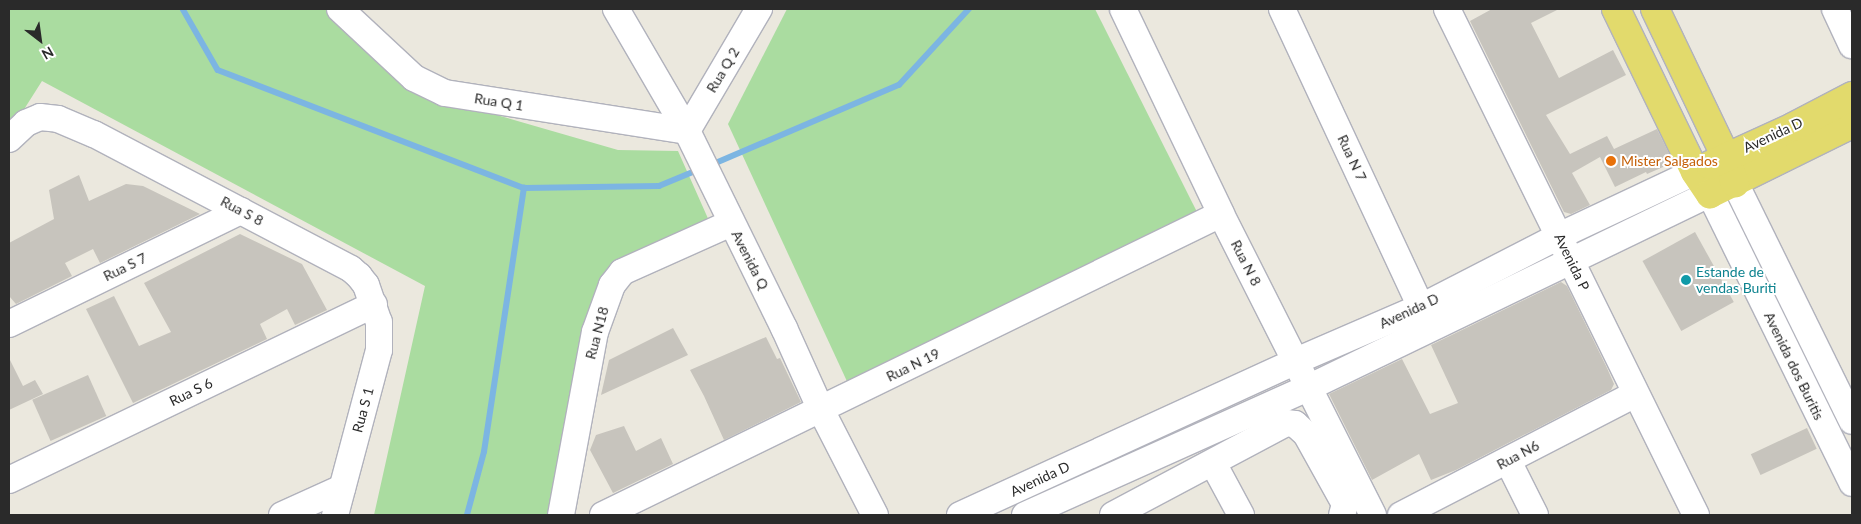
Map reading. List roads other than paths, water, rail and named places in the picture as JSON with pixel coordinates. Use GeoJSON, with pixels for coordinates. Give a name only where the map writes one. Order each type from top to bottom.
{"type":"FeatureCollection","features":[{"type":"Feature","properties":{"kind":"main road","name":"Avenida dos Buritis"},"geometry":{"type":"LineString","coordinates":[[1616,9],[1702,183]]}},
{"type":"Feature","properties":{"kind":"main road","name":"Avenida dos Buritis"},"geometry":{"type":"LineString","coordinates":[[1655,9],[1726,158],[1735,183]]}},
{"type":"Feature","properties":{"kind":"main road","name":"Avenida D"},"geometry":{"type":"LineString","coordinates":[[1702,183],[1726,158],[1793,127],[1852,96]]}},
{"type":"Feature","properties":{"kind":"main road","name":"Avenida D"},"geometry":{"type":"LineString","coordinates":[[1702,183],[1735,183],[1852,124]]}},
{"type":"Feature","properties":{"kind":"street","name":"Rua Q 1"},"geometry":{"type":"LineString","coordinates":[[340,9],[414,78],[445,93],[687,131]]}},
{"type":"Feature","properties":{"kind":"street","name":"Avenida Q"},"geometry":{"type":"LineString","coordinates":[[616,9],[687,131],[784,328],[821,410],[875,515]]}},
{"type":"Feature","properties":{"kind":"street","name":"Rua Q 2"},"geometry":{"type":"LineString","coordinates":[[687,131],[760,9]]}},
{"type":"Feature","properties":{"kind":"street","name":"Rua N 8"},"geometry":{"type":"LineString","coordinates":[[1123,9],[1221,214],[1373,515]]}},
{"type":"Feature","properties":{"kind":"street","name":"Rua N 7"},"geometry":{"type":"LineString","coordinates":[[1282,9],[1422,306]]}},
{"type":"Feature","properties":{"kind":"street","name":"Avenida P"},"geometry":{"type":"LineString","coordinates":[[1446,9],[1696,515]]}},
{"type":"Feature","properties":{"kind":"street"},"geometry":{"type":"LineString","coordinates":[[1835,9],[1852,45]]}},
{"type":"Feature","properties":{"kind":"street","name":"Rua S 8"},"geometry":{"type":"LineString","coordinates":[[9,139],[26,123],[40,117],[58,119],[94,134],[351,269],[366,285],[374,304]]}},
{"type":"Feature","properties":{"kind":"street","name":"Avenida D"},"geometry":{"type":"LineString","coordinates":[[960,515],[1296,361],[1422,306],[1559,236],[1702,183]]}},
{"type":"Feature","properties":{"kind":"street","name":"Avenida D"},"geometry":{"type":"LineString","coordinates":[[1025,515],[1058,509],[1572,261],[1702,183]]}},
{"type":"Feature","properties":{"kind":"street","name":"Avenida dos Buritis"},"geometry":{"type":"LineString","coordinates":[[1702,183],[1852,483]]}},
{"type":"Feature","properties":{"kind":"street","name":"Avenida dos Buritis"},"geometry":{"type":"LineString","coordinates":[[1735,183],[1852,420]]}},
{"type":"Feature","properties":{"kind":"street","name":"Rua S 7"},"geometry":{"type":"LineString","coordinates":[[9,324],[241,211]]}},
{"type":"Feature","properties":{"kind":"street","name":"Rua N 19"},"geometry":{"type":"LineString","coordinates":[[603,515],[1221,214]]}},
{"type":"Feature","properties":{"kind":"street","name":"Rua N18"},"geometry":{"type":"LineString","coordinates":[[560,515],[595,332],[612,284],[622,272],[731,223]]}},
{"type":"Feature","properties":{"kind":"street","name":"Rua S 6"},"geometry":{"type":"LineString","coordinates":[[9,480],[374,304]]}},
{"type":"Feature","properties":{"kind":"street","name":"Rua S 1"},"geometry":{"type":"LineString","coordinates":[[335,515],[379,350],[379,322],[374,304]]}},
{"type":"Feature","properties":{"kind":"street","name":"Rua N6"},"geometry":{"type":"LineString","coordinates":[[1401,515],[1635,394]]}},
{"type":"Feature","properties":{"kind":"street"},"geometry":{"type":"LineString","coordinates":[[1113,515],[1286,423],[1295,424],[1306,434],[1345,504],[1342,515]]}},
{"type":"Feature","properties":{"kind":"street"},"geometry":{"type":"LineString","coordinates":[[1508,461],[1534,515]]}},
{"type":"Feature","properties":{"kind":"street"},"geometry":{"type":"LineString","coordinates":[[1213,462],[1241,515]]}},
{"type":"Feature","properties":{"kind":"street"},"geometry":{"type":"LineString","coordinates":[[282,515],[342,488]]}},
{"type":"Feature","properties":{"kind":"waterway"},"geometry":{"type":"LineString","coordinates":[[183,9],[218,70],[524,188],[659,186],[700,169]]}},
{"type":"Feature","properties":{"kind":"waterway"},"geometry":{"type":"LineString","coordinates":[[711,165],[899,85],[969,9]]}},
{"type":"Feature","properties":{"kind":"waterway"},"geometry":{"type":"LineString","coordinates":[[467,515],[484,452],[524,188]]}},
{"type":"Feature","properties":{"kind":"place","name":"Mister Salgados"},"geometry":{"type":"Point","coordinates":[1611,161]}},
{"type":"Feature","properties":{"kind":"place","name":"Estande de vendas Buriti"},"geometry":{"type":"Point","coordinates":[1686,280]}}]}
